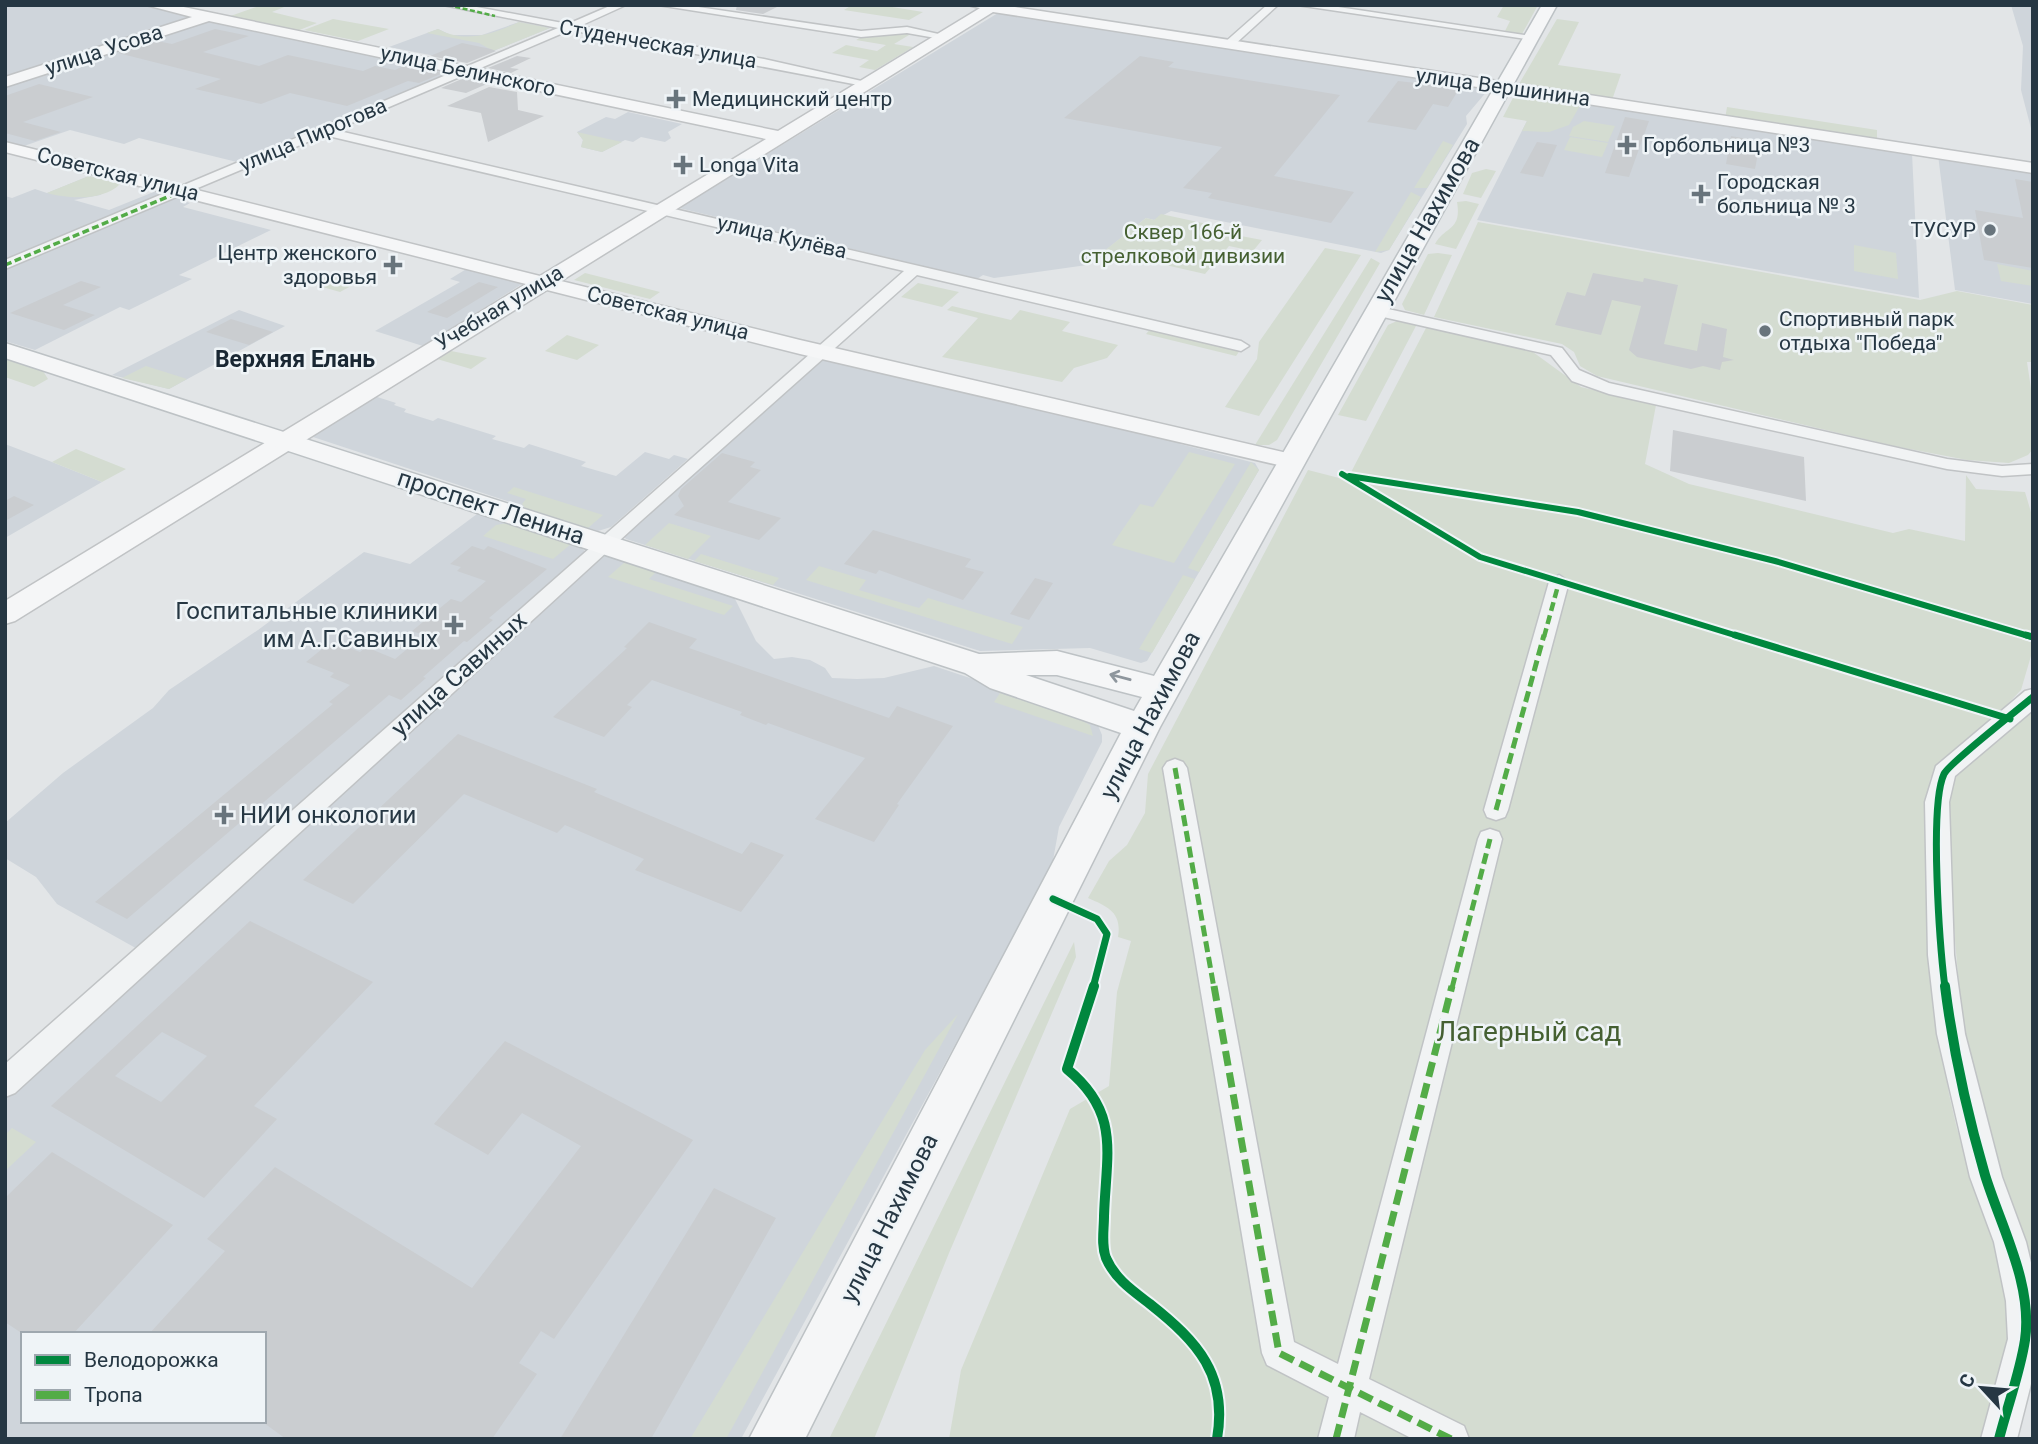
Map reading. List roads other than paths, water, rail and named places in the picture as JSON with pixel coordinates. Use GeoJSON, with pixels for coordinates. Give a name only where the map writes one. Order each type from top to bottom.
{"type":"FeatureCollection","features":[{"type":"Feature","properties":{"kind":"main road","name":"улица Нахимова"},"geometry":{"type":"LineString","coordinates":[[776,1439],[1152,709],[1374,311],[1550,5]]}},
{"type":"Feature","properties":{"kind":"main road","name":"проспект Ленина"},"geometry":{"type":"LineString","coordinates":[[6,351],[977,665],[1002,680],[1060,699],[1152,709]]}},
{"type":"Feature","properties":{"kind":"main road","name":"проспект Ленина"},"geometry":{"type":"LineString","coordinates":[[977,665],[1031,662],[1077,666],[1152,709]]}},
{"type":"Feature","properties":{"kind":"main road"},"geometry":{"type":"LineString","coordinates":[[1060,699],[1074,695],[1083,688],[1084,677],[1077,666]]}},
{"type":"Feature","properties":{"kind":"street","name":"улица Белинского"},"geometry":{"type":"LineString","coordinates":[[153,5],[782,137]]}},
{"type":"Feature","properties":{"kind":"street","name":"Студенческая улица"},"geometry":{"type":"LineString","coordinates":[[448,5],[764,62],[869,84]]}},
{"type":"Feature","properties":{"kind":"street","name":"улица Пирогова"},"geometry":{"type":"LineString","coordinates":[[5,265],[621,5]]}},
{"type":"Feature","properties":{"kind":"street"},"geometry":{"type":"LineString","coordinates":[[663,5],[861,34],[907,30],[947,37]]}},
{"type":"Feature","properties":{"kind":"street","name":"улица Вершинина"},"geometry":{"type":"LineString","coordinates":[[973,5],[2033,168]]}},
{"type":"Feature","properties":{"kind":"street"},"geometry":{"type":"LineString","coordinates":[[1228,45],[1273,5]]}},
{"type":"Feature","properties":{"kind":"street"},"geometry":{"type":"LineString","coordinates":[[1302,5],[1532,37]]}},
{"type":"Feature","properties":{"kind":"street","name":"улица Усова"},"geometry":{"type":"LineString","coordinates":[[5,82],[238,7]]}},
{"type":"Feature","properties":{"kind":"street","name":"Учебная улица"},"geometry":{"type":"LineString","coordinates":[[5,614],[543,281],[993,7]]}},
{"type":"Feature","properties":{"kind":"street","name":"улица Кулёва"},"geometry":{"type":"LineString","coordinates":[[323,131],[1241,346]]}},
{"type":"Feature","properties":{"kind":"street","name":"Советская улица"},"geometry":{"type":"LineString","coordinates":[[5,146],[821,352],[1291,461]]}},
{"type":"Feature","properties":{"kind":"street","name":"улица Савиных"},"geometry":{"type":"LineString","coordinates":[[5,1083],[604,543],[915,269]]}},
{"type":"Feature","properties":{"kind":"street"},"geometry":{"type":"LineString","coordinates":[[1374,311],[1556,351],[1564,358],[1570,370],[1580,378],[1615,390],[1947,464],[2002,471],[2033,469]]}},
{"type":"Feature","properties":{"kind":"street"},"geometry":{"type":"LineString","coordinates":[[1496,810],[1559,582]]}},
{"type":"Feature","properties":{"kind":"street"},"geometry":{"type":"LineString","coordinates":[[1999,1439],[2025,1339],[2023,1301],[2010,1242],[1986,1177],[1951,1034],[1941,955],[1937,802],[1944,772],[2033,697]]}},
{"type":"Feature","properties":{"kind":"street"},"geometry":{"type":"LineString","coordinates":[[1175,768],[1279,1353],[1451,1439]]}},
{"type":"Feature","properties":{"kind":"street"},"geometry":{"type":"LineString","coordinates":[[1336,1439],[1490,839]]}},
{"type":"Feature","properties":{"kind":"place","name":"Медицинский центр"},"geometry":{"type":"Point","coordinates":[676,99]}},
{"type":"Feature","properties":{"kind":"place","name":"Горбольница №3"},"geometry":{"type":"Point","coordinates":[1627,145]}},
{"type":"Feature","properties":{"kind":"place","name":"Longa Vita"},"geometry":{"type":"Point","coordinates":[683,165]}},
{"type":"Feature","properties":{"kind":"place","name":"Городская больница № 3"},"geometry":{"type":"Point","coordinates":[1701,194]}},
{"type":"Feature","properties":{"kind":"place","name":"ТУСУР"},"geometry":{"type":"Point","coordinates":[1990,230]}},
{"type":"Feature","properties":{"kind":"place","name":"Центр женского здоровья"},"geometry":{"type":"Point","coordinates":[393,265]}},
{"type":"Feature","properties":{"kind":"place","name":"Спортивный парк отдыха \"Победа\""},"geometry":{"type":"Point","coordinates":[1765,331]}},
{"type":"Feature","properties":{"kind":"place","name":"Госпитальные клиники им А.Г.Савиных"},"geometry":{"type":"Point","coordinates":[454,625]}},
{"type":"Feature","properties":{"kind":"place","name":"НИИ онкологии"},"geometry":{"type":"Point","coordinates":[224,815]}},
{"type":"Feature","properties":{"kind":"district","name":"Верхняя Елань"},"geometry":{"type":"Point","coordinates":[295,359]}},
{"type":"Feature","properties":{"kind":"park label","name":"Сквер 166-й стрелковой дивизии"},"geometry":{"type":"Point","coordinates":[1183,244]}},
{"type":"Feature","properties":{"kind":"park label","name":"Лагерный сад"},"geometry":{"type":"Point","coordinates":[1529,1031]}}]}
